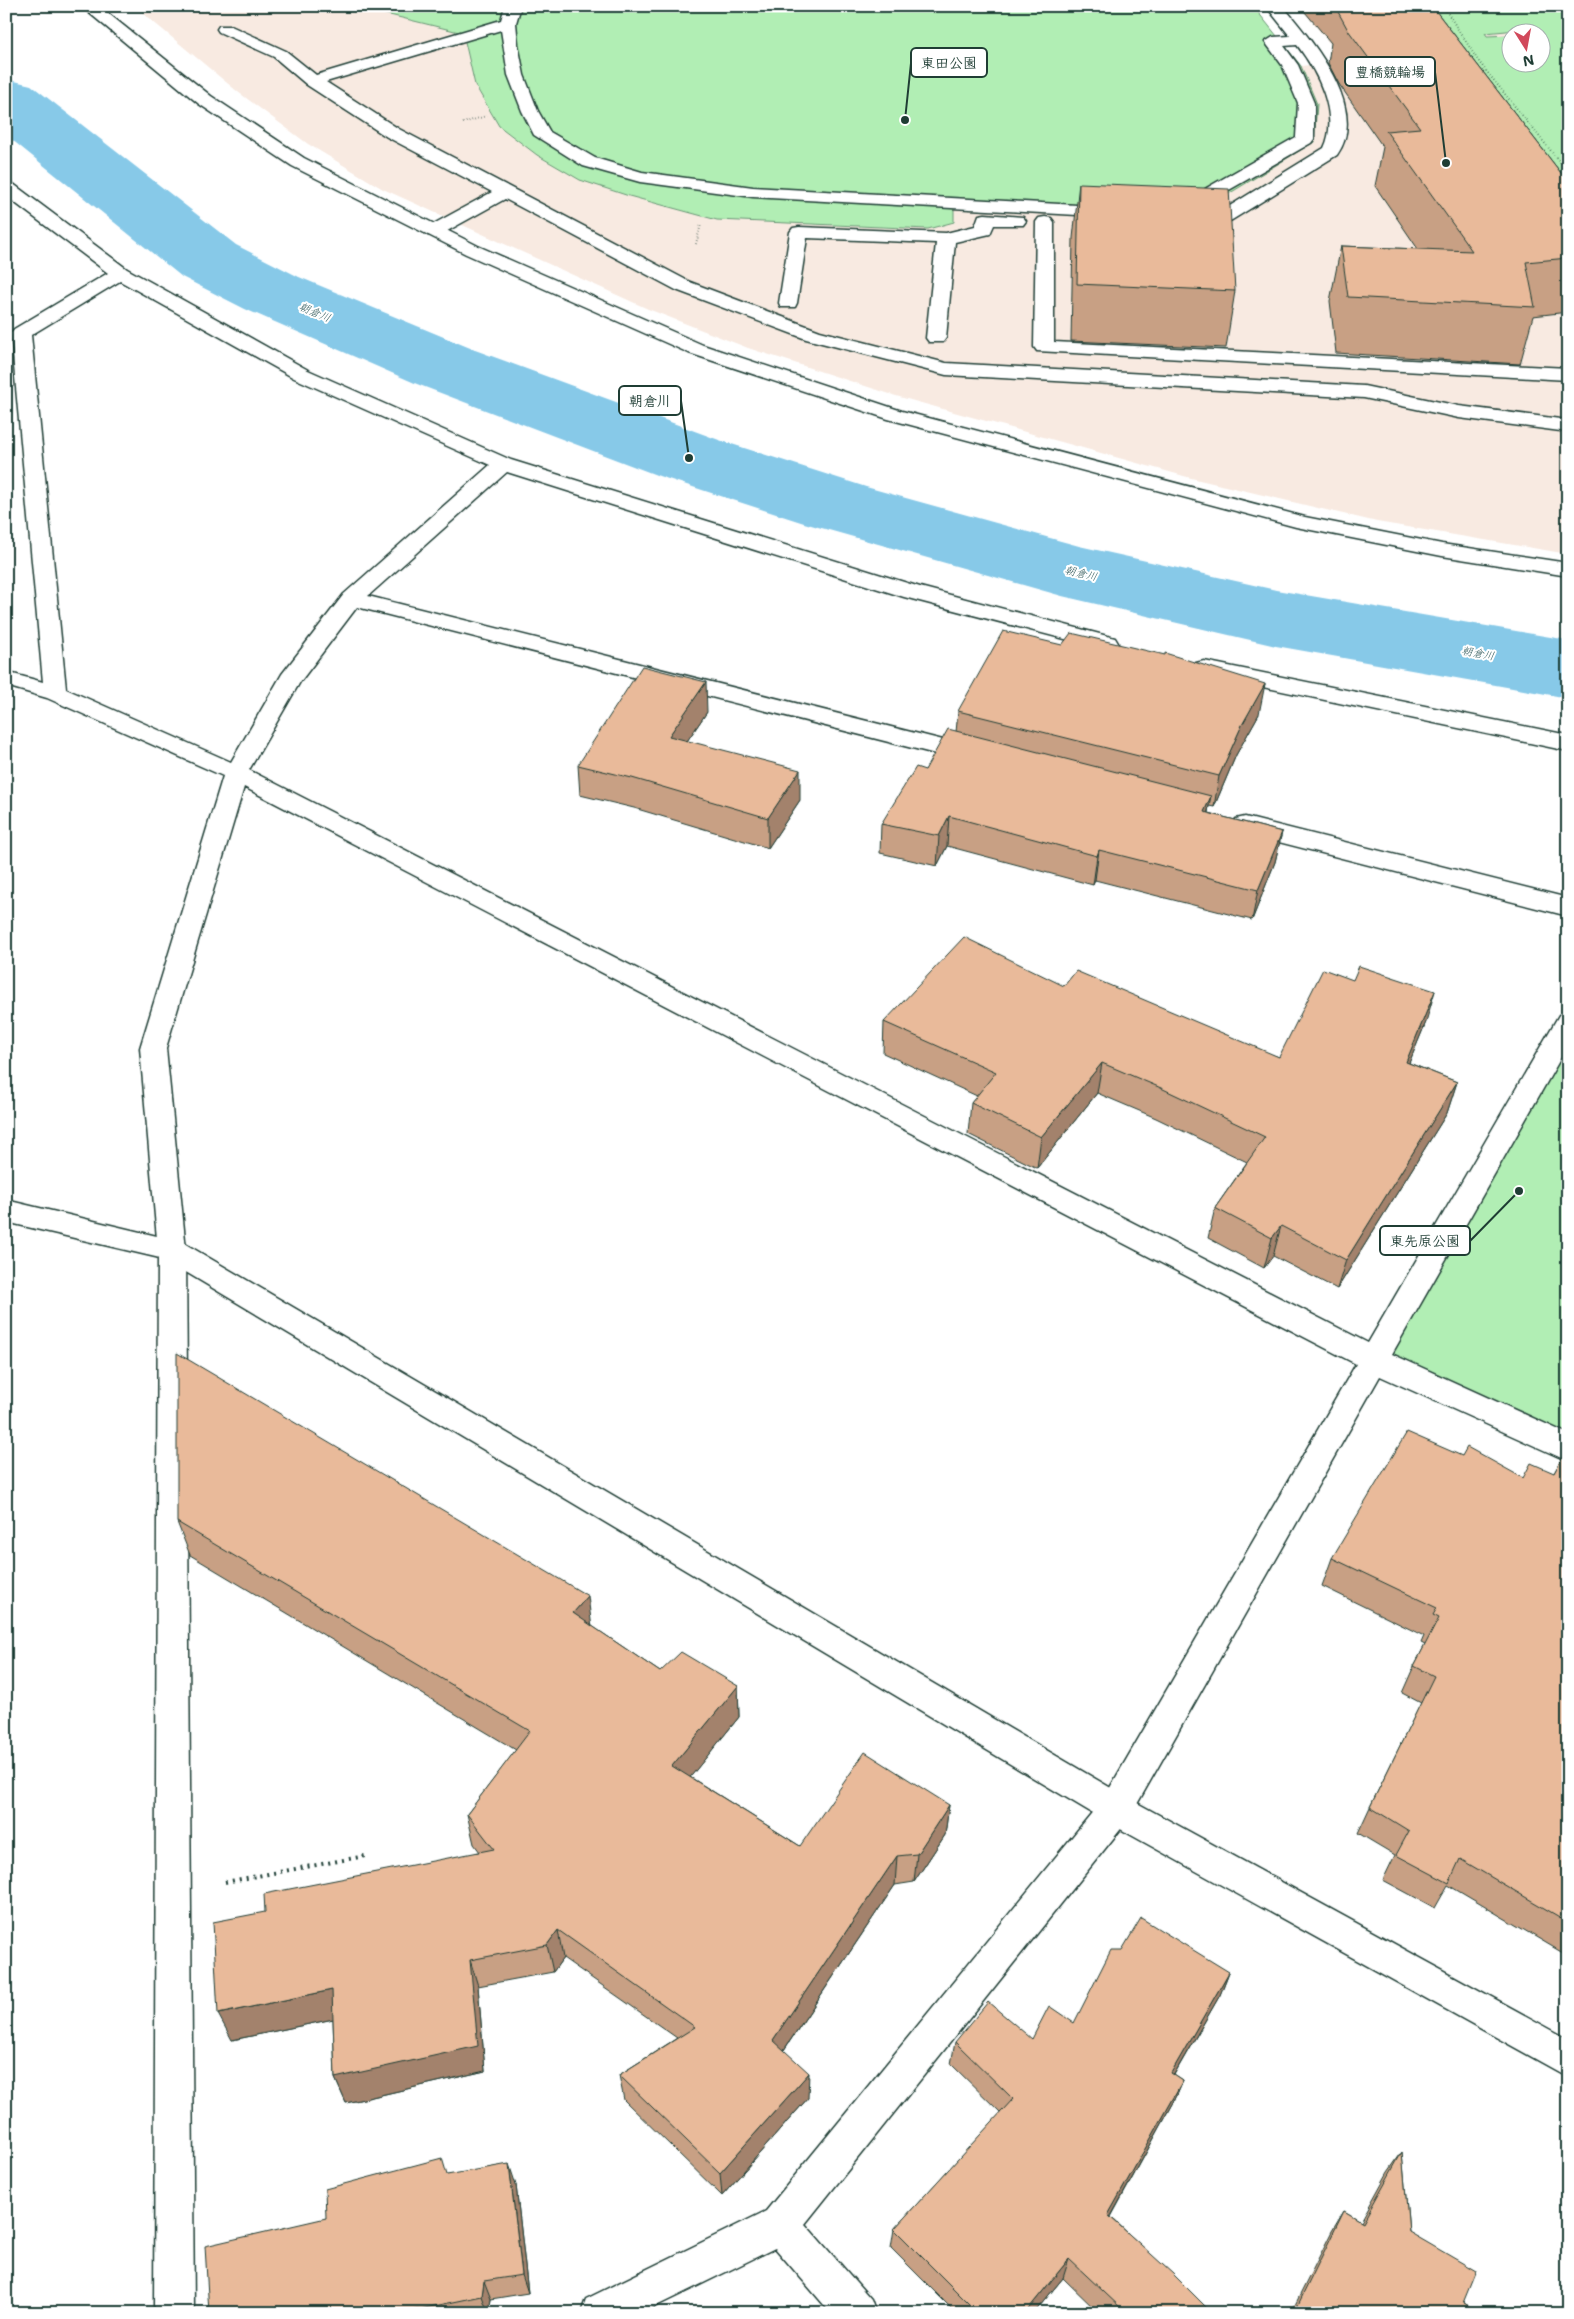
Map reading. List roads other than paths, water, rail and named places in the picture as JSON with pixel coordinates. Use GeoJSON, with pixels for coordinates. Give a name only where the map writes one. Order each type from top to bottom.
{"type":"FeatureCollection","features":[{"type":"Feature","properties":{"kind":"street"},"geometry":{"type":"LineString","coordinates":[[89,6],[205,100],[298,162],[434,231],[696,349],[895,415],[1303,524],[1442,550],[1568,570]]}},
{"type":"Feature","properties":{"kind":"street"},"geometry":{"type":"LineString","coordinates":[[513,6],[508,23],[516,75],[543,135],[597,165],[640,178],[753,192],[1126,220],[1045,222],[985,219],[984,230],[946,238],[800,232],[788,303]]}},
{"type":"Feature","properties":{"kind":"street"},"geometry":{"type":"LineString","coordinates":[[1182,230],[1192,230],[1213,224],[1331,151],[1336,144],[1338,108],[1327,81],[1301,40],[1274,6]]}},
{"type":"Feature","properties":{"kind":"street"},"geometry":{"type":"LineString","coordinates":[[313,81],[508,23]]}},
{"type":"Feature","properties":{"kind":"street"},"geometry":{"type":"LineString","coordinates":[[225,30],[280,54],[313,81],[393,133],[683,286],[813,335],[946,370],[1364,392],[1460,412],[1568,426]]}},
{"type":"Feature","properties":{"kind":"street"},"geometry":{"type":"LineString","coordinates":[[1173,210],[1192,205],[1305,139],[1306,103],[1290,65],[1273,42],[1301,40]]}},
{"type":"Feature","properties":{"kind":"street"},"geometry":{"type":"LineString","coordinates":[[6,187],[120,273],[301,374],[504,464],[912,592],[1122,647]]}},
{"type":"Feature","properties":{"kind":"street"},"geometry":{"type":"LineString","coordinates":[[434,231],[505,192]]}},
{"type":"Feature","properties":{"kind":"street"},"geometry":{"type":"LineString","coordinates":[[1045,222],[1044,347],[1568,374]]}},
{"type":"Feature","properties":{"kind":"street"},"geometry":{"type":"LineString","coordinates":[[936,338],[946,238]]}},
{"type":"Feature","properties":{"kind":"street"},"geometry":{"type":"LineString","coordinates":[[54,693],[20,333],[120,273]]}},
{"type":"Feature","properties":{"kind":"street"},"geometry":{"type":"LineString","coordinates":[[174,2313],[172,1250],[153,1048],[236,773],[290,679],[352,599],[504,464]]}},
{"type":"Feature","properties":{"kind":"street"},"geometry":{"type":"LineString","coordinates":[[352,599],[997,762]]}},
{"type":"Feature","properties":{"kind":"street"},"geometry":{"type":"LineString","coordinates":[[1188,664],[1568,743]]}},
{"type":"Feature","properties":{"kind":"street"},"geometry":{"type":"LineString","coordinates":[[6,678],[54,693],[236,773],[1373,1359],[1568,1448]]}},
{"type":"Feature","properties":{"kind":"street"},"geometry":{"type":"LineString","coordinates":[[1219,818],[1568,907]]}},
{"type":"Feature","properties":{"kind":"street"},"geometry":{"type":"LineString","coordinates":[[600,2313],[780,2225],[1116,1809],[1568,1022]]}},
{"type":"Feature","properties":{"kind":"street"},"geometry":{"type":"LineString","coordinates":[[6,1211],[172,1250],[1116,1809],[1568,2059]]}},
{"type":"Feature","properties":{"kind":"street"},"geometry":{"type":"LineString","coordinates":[[780,2225],[857,2313]]}},
{"type":"Feature","properties":{"kind":"waterway","name":"朝倉川"},"geometry":{"type":"LineString","coordinates":[[6,100],[209,261],[272,293],[446,367],[689,458],[835,505],[1062,569],[1276,618],[1568,669]]}},
{"type":"Feature","properties":{"kind":"place","name":"東田公園"},"geometry":{"type":"Point","coordinates":[905,120]}},
{"type":"Feature","properties":{"kind":"place","name":"豊橋競輪場"},"geometry":{"type":"Point","coordinates":[1446,163]}},
{"type":"Feature","properties":{"kind":"place","name":"朝倉川"},"geometry":{"type":"Point","coordinates":[689,458]}},
{"type":"Feature","properties":{"kind":"place","name":"東先原公園"},"geometry":{"type":"Point","coordinates":[1519,1191]}}]}
